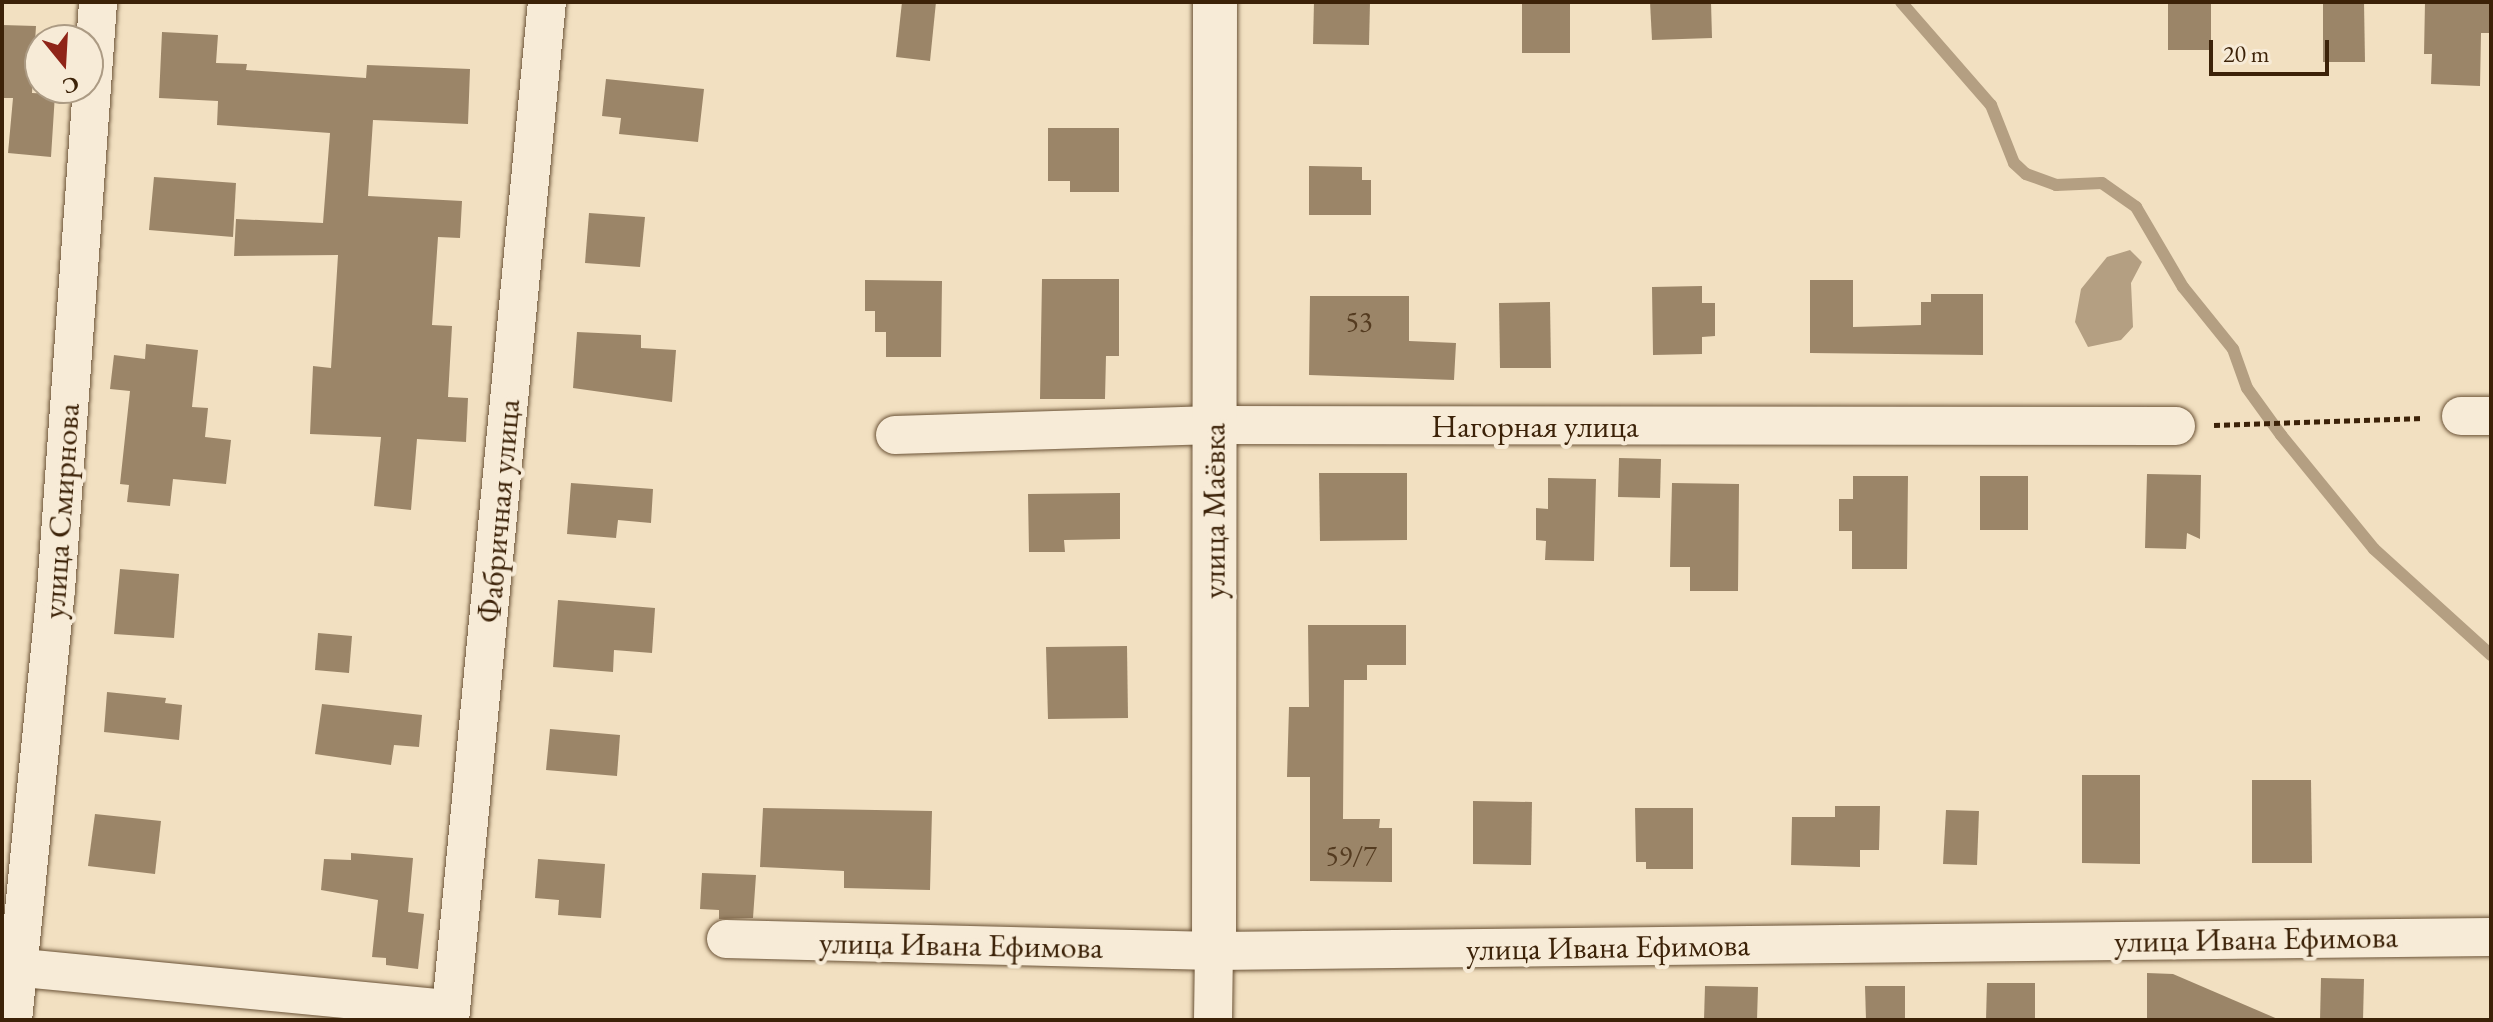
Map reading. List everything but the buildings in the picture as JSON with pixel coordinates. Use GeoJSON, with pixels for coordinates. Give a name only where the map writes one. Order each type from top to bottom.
{"type":"FeatureCollection","features":[{"type":"Feature","properties":{"kind":"street","name":"улица Смирнова"},"geometry":{"type":"LineString","coordinates":[[13,1020],[9,967],[56,590],[98,2]]}},
{"type":"Feature","properties":{"kind":"street","name":"Фабричная улица"},"geometry":{"type":"LineString","coordinates":[[451,1014],[547,2]]}},
{"type":"Feature","properties":{"kind":"street","name":"улица Маёвка"},"geometry":{"type":"LineString","coordinates":[[1213,1020],[1215,2]]}},
{"type":"Feature","properties":{"kind":"street","name":"Нагорная улица"},"geometry":{"type":"LineString","coordinates":[[895,435],[1214,425],[2176,426]]}},
{"type":"Feature","properties":{"kind":"street","name":"улица Ивана Ефимова"},"geometry":{"type":"LineString","coordinates":[[726,939],[1214,951],[2491,937]]}},
{"type":"Feature","properties":{"kind":"street"},"geometry":{"type":"LineString","coordinates":[[9,967],[451,1014]]}},
{"type":"Feature","properties":{"kind":"path"},"geometry":{"type":"LineString","coordinates":[[2243,424],[2476,416]]}},
{"type":"Feature","properties":{"kind":"shaded area"},"geometry":{"type":"Polygon","coordinates":[[[2130,250],[2142,262],[2131,283],[2133,327],[2121,340],[2088,347],[2075,322],[2081,289],[2107,257],[2130,250]]]}},
{"type":"Feature","properties":{"kind":"waterway"},"geometry":{"type":"LineString","coordinates":[[1901,2],[1991,105],[2014,163],[2026,174],[2056,185],[2102,183],[2136,207],[2183,287],[2233,349],[2247,388],[2281,435],[2374,549],[2491,655]]}}]}
